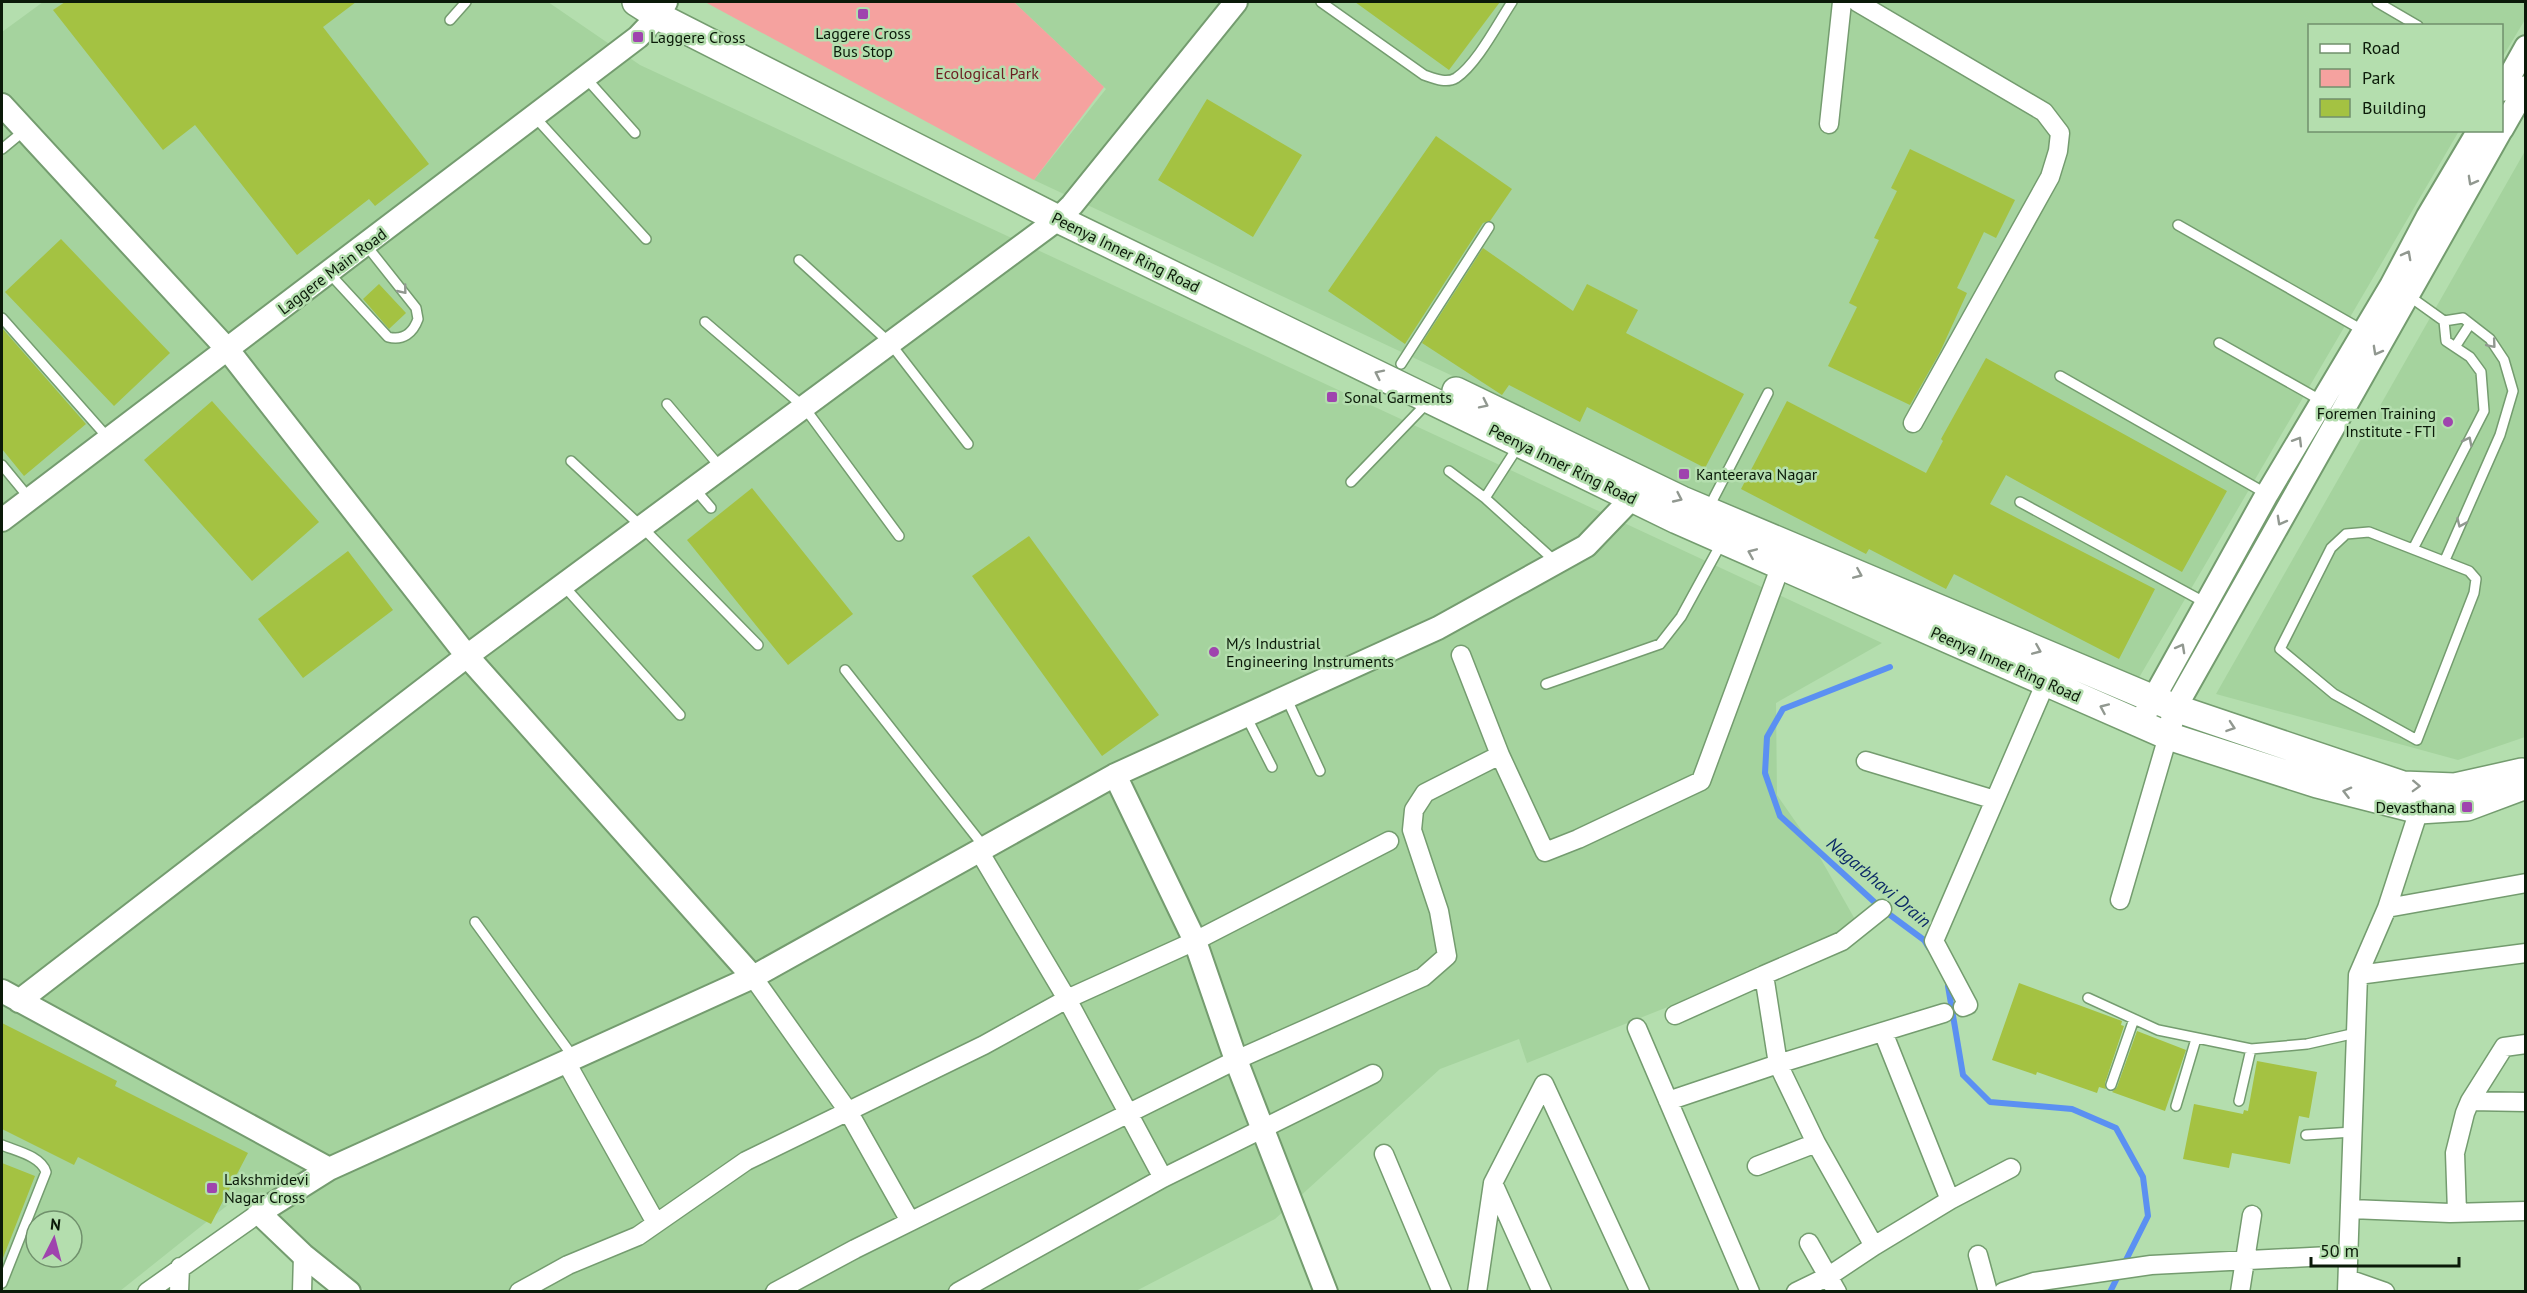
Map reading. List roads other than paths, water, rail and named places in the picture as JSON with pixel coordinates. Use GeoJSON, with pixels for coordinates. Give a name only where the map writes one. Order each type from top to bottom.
{"type":"FeatureCollection","features":[{"type":"Feature","properties":{"kind":"main road","name":"Peenya Inner Ring Road"},"geometry":{"type":"LineString","coordinates":[[657,5],[1520,443],[1637,489],[1707,511],[2164,704],[2403,785],[2455,787],[2526,770]]}},
{"type":"Feature","properties":{"kind":"main road","name":"Peenya Inner Ring Road"},"geometry":{"type":"LineString","coordinates":[[1065,212],[1401,364],[1637,489],[1723,540],[2168,736],[2317,784],[2419,810],[2467,807],[2526,785]]}},
{"type":"Feature","properties":{"kind":"street"},"geometry":{"type":"LineString","coordinates":[[329,1169],[10,996],[1065,212],[1236,2]]}},
{"type":"Feature","properties":{"kind":"street"},"geometry":{"type":"LineString","coordinates":[[1829,124],[1842,2]]}},
{"type":"Feature","properties":{"kind":"street"},"geometry":{"type":"LineString","coordinates":[[1857,2],[2044,112],[2060,133],[2058,151],[2050,177],[1913,423]]}},
{"type":"Feature","properties":{"kind":"street","name":"Laggere Main Road"},"geometry":{"type":"LineString","coordinates":[[2,520],[638,37],[657,5]]}},
{"type":"Feature","properties":{"kind":"street"},"geometry":{"type":"LineString","coordinates":[[2503,121],[2512,83],[2526,47]]}},
{"type":"Feature","properties":{"kind":"street"},"geometry":{"type":"LineString","coordinates":[[2,105],[228,350],[467,656],[753,977],[848,1111],[910,1221]]}},
{"type":"Feature","properties":{"kind":"street"},"geometry":{"type":"LineString","coordinates":[[2120,900],[2168,736],[2164,704],[2206,603],[2267,494],[2364,331],[2399,291],[2428,216],[2478,132]]}},
{"type":"Feature","properties":{"kind":"street"},"geometry":{"type":"LineString","coordinates":[[2140,723],[2164,704],[2399,291],[2500,132]]}},
{"type":"Feature","properties":{"kind":"street"},"geometry":{"type":"LineString","coordinates":[[147,1292],[180,1266],[329,1169],[753,977],[1116,775],[1438,628],[1586,546],[1637,489]]}},
{"type":"Feature","properties":{"kind":"street"},"geometry":{"type":"LineString","coordinates":[[1461,655],[1500,755],[1545,852],[1578,839],[1701,781],[1781,565]]}},
{"type":"Feature","properties":{"kind":"street"},"geometry":{"type":"LineString","coordinates":[[1963,1007],[1968,1005],[1934,941],[2046,682]]}},
{"type":"Feature","properties":{"kind":"street"},"geometry":{"type":"LineString","coordinates":[[775,1292],[910,1221],[1236,1060],[1423,977],[1447,956],[1439,911],[1412,830],[1414,810],[1425,793],[1500,755]]}},
{"type":"Feature","properties":{"kind":"street"},"geometry":{"type":"LineString","coordinates":[[1866,762],[1995,800]]}},
{"type":"Feature","properties":{"kind":"street"},"geometry":{"type":"LineString","coordinates":[[1116,775],[1195,941],[1236,1060],[1326,1292]]}},
{"type":"Feature","properties":{"kind":"street"},"geometry":{"type":"LineString","coordinates":[[2385,1292],[2348,1285],[2358,975],[2387,908],[2419,810]]}},
{"type":"Feature","properties":{"kind":"street"},"geometry":{"type":"LineString","coordinates":[[519,1292],[568,1265],[638,1236],[746,1161],[984,1045],[1067,999],[1195,941],[1389,842]]}},
{"type":"Feature","properties":{"kind":"street"},"geometry":{"type":"LineString","coordinates":[[982,849],[1067,999],[1163,1178]]}},
{"type":"Feature","properties":{"kind":"street"},"geometry":{"type":"LineString","coordinates":[[2387,908],[2526,884]]}},
{"type":"Feature","properties":{"kind":"street"},"geometry":{"type":"LineString","coordinates":[[1675,1016],[1842,940],[1882,909]]}},
{"type":"Feature","properties":{"kind":"street"},"geometry":{"type":"LineString","coordinates":[[2358,975],[2526,953]]}},
{"type":"Feature","properties":{"kind":"street"},"geometry":{"type":"LineString","coordinates":[[1764,975],[1778,1064],[1816,1143],[1874,1246]]}},
{"type":"Feature","properties":{"kind":"street"},"geometry":{"type":"LineString","coordinates":[[1668,1101],[1944,1012]]}},
{"type":"Feature","properties":{"kind":"street"},"geometry":{"type":"LineString","coordinates":[[1637,1028],[1750,1292]]}},
{"type":"Feature","properties":{"kind":"street"},"geometry":{"type":"LineString","coordinates":[[1883,1032],[1950,1200]]}},
{"type":"Feature","properties":{"kind":"street"},"geometry":{"type":"LineString","coordinates":[[2457,1212],[2455,1153],[2470,1101],[2505,1047],[2526,1044]]}},
{"type":"Feature","properties":{"kind":"street"},"geometry":{"type":"LineString","coordinates":[[570,1060],[656,1223]]}},
{"type":"Feature","properties":{"kind":"street"},"geometry":{"type":"LineString","coordinates":[[958,1292],[1163,1178],[1373,1074]]}},
{"type":"Feature","properties":{"kind":"street"},"geometry":{"type":"LineString","coordinates":[[1477,1292],[1494,1183],[1544,1084],[1640,1292]]}},
{"type":"Feature","properties":{"kind":"street"},"geometry":{"type":"LineString","coordinates":[[2470,1101],[2526,1102]]}},
{"type":"Feature","properties":{"kind":"street"},"geometry":{"type":"LineString","coordinates":[[1756,1166],[1816,1143]]}},
{"type":"Feature","properties":{"kind":"street"},"geometry":{"type":"LineString","coordinates":[[1384,1154],[1442,1292]]}},
{"type":"Feature","properties":{"kind":"street"},"geometry":{"type":"LineString","coordinates":[[1796,1292],[1833,1284],[1874,1246],[1950,1200],[2011,1168]]}},
{"type":"Feature","properties":{"kind":"street"},"geometry":{"type":"LineString","coordinates":[[1494,1183],[1542,1292]]}},
{"type":"Feature","properties":{"kind":"street"},"geometry":{"type":"LineString","coordinates":[[2350,1209],[2457,1212],[2526,1210]]}},
{"type":"Feature","properties":{"kind":"street"},"geometry":{"type":"LineString","coordinates":[[259,1213],[303,1255],[349,1292]]}},
{"type":"Feature","properties":{"kind":"street"},"geometry":{"type":"LineString","coordinates":[[2240,1292],[2252,1215]]}},
{"type":"Feature","properties":{"kind":"street"},"geometry":{"type":"LineString","coordinates":[[1809,1243],[1833,1284]]}},
{"type":"Feature","properties":{"kind":"street"},"geometry":{"type":"LineString","coordinates":[[302,1292],[303,1255]]}},
{"type":"Feature","properties":{"kind":"street"},"geometry":{"type":"LineString","coordinates":[[1978,1255],[1988,1292]]}},
{"type":"Feature","properties":{"kind":"street"},"geometry":{"type":"LineString","coordinates":[[2003,1292],[2034,1282],[2061,1285],[2088,1274],[2151,1265],[2349,1255]]}},
{"type":"Feature","properties":{"kind":"street"},"geometry":{"type":"LineString","coordinates":[[179,1292],[180,1266]]}},
{"type":"Feature","properties":{"kind":"lane"},"geometry":{"type":"LineString","coordinates":[[450,20],[466,2]]}},
{"type":"Feature","properties":{"kind":"lane"},"geometry":{"type":"LineString","coordinates":[[1321,2],[1424,75],[1440,80],[1455,79],[1480,52],[1512,2]]}},
{"type":"Feature","properties":{"kind":"lane"},"geometry":{"type":"LineString","coordinates":[[2377,2],[2415,24]]}},
{"type":"Feature","properties":{"kind":"lane"},"geometry":{"type":"LineString","coordinates":[[585,77],[635,133]]}},
{"type":"Feature","properties":{"kind":"lane"},"geometry":{"type":"LineString","coordinates":[[534,116],[646,239]]}},
{"type":"Feature","properties":{"kind":"lane"},"geometry":{"type":"LineString","coordinates":[[2,149],[25,130]]}},
{"type":"Feature","properties":{"kind":"lane"},"geometry":{"type":"LineString","coordinates":[[2178,225],[2364,331]]}},
{"type":"Feature","properties":{"kind":"lane"},"geometry":{"type":"LineString","coordinates":[[1401,364],[1489,226]]}},
{"type":"Feature","properties":{"kind":"lane"},"geometry":{"type":"LineString","coordinates":[[329,273],[388,337],[402,338],[409,333],[418,319],[416,308],[366,245]]}},
{"type":"Feature","properties":{"kind":"lane"},"geometry":{"type":"LineString","coordinates":[[800,260],[890,343],[968,444]]}},
{"type":"Feature","properties":{"kind":"lane"},"geometry":{"type":"LineString","coordinates":[[2399,291],[2444,321],[2463,318],[2490,339],[2504,360],[2513,391],[2500,435],[2445,560]]}},
{"type":"Feature","properties":{"kind":"lane"},"geometry":{"type":"LineString","coordinates":[[2,318],[110,439]]}},
{"type":"Feature","properties":{"kind":"lane"},"geometry":{"type":"LineString","coordinates":[[2414,549],[2484,411],[2481,372],[2469,357],[2446,341],[2444,321]]}},
{"type":"Feature","properties":{"kind":"lane"},"geometry":{"type":"LineString","coordinates":[[705,322],[804,407],[899,536]]}},
{"type":"Feature","properties":{"kind":"lane"},"geometry":{"type":"LineString","coordinates":[[2455,347],[2470,324]]}},
{"type":"Feature","properties":{"kind":"lane"},"geometry":{"type":"LineString","coordinates":[[2219,343],[2322,401]]}},
{"type":"Feature","properties":{"kind":"lane"},"geometry":{"type":"LineString","coordinates":[[2060,376],[2267,494]]}},
{"type":"Feature","properties":{"kind":"lane"},"geometry":{"type":"LineString","coordinates":[[1707,511],[1768,393]]}},
{"type":"Feature","properties":{"kind":"lane"},"geometry":{"type":"LineString","coordinates":[[1351,482],[1430,399]]}},
{"type":"Feature","properties":{"kind":"lane"},"geometry":{"type":"LineString","coordinates":[[667,404],[722,468]]}},
{"type":"Feature","properties":{"kind":"lane"},"geometry":{"type":"LineString","coordinates":[[1485,498],[1520,443]]}},
{"type":"Feature","properties":{"kind":"lane"},"geometry":{"type":"LineString","coordinates":[[571,461],[642,527],[758,645]]}},
{"type":"Feature","properties":{"kind":"lane"},"geometry":{"type":"LineString","coordinates":[[2,465],[30,499]]}},
{"type":"Feature","properties":{"kind":"lane"},"geometry":{"type":"LineString","coordinates":[[1449,471],[1485,498],[1556,562]]}},
{"type":"Feature","properties":{"kind":"lane"},"geometry":{"type":"LineString","coordinates":[[694,488],[711,508]]}},
{"type":"Feature","properties":{"kind":"lane"},"geometry":{"type":"LineString","coordinates":[[2020,502],[2206,603]]}},
{"type":"Feature","properties":{"kind":"lane"},"geometry":{"type":"LineString","coordinates":[[2369,532],[2414,549],[2469,571],[2476,579],[2474,593],[2417,740],[2334,694],[2280,649],[2331,548],[2346,534],[2369,532]]}},
{"type":"Feature","properties":{"kind":"lane"},"geometry":{"type":"LineString","coordinates":[[1546,684],[1660,644],[1681,617],[1723,540]]}},
{"type":"Feature","properties":{"kind":"lane"},"geometry":{"type":"LineString","coordinates":[[563,585],[680,715]]}},
{"type":"Feature","properties":{"kind":"lane"},"geometry":{"type":"LineString","coordinates":[[845,670],[982,849]]}},
{"type":"Feature","properties":{"kind":"lane"},"geometry":{"type":"LineString","coordinates":[[1286,697],[1320,771]]}},
{"type":"Feature","properties":{"kind":"lane"},"geometry":{"type":"LineString","coordinates":[[1246,716],[1272,767]]}},
{"type":"Feature","properties":{"kind":"lane"},"geometry":{"type":"LineString","coordinates":[[475,922],[570,1060]]}},
{"type":"Feature","properties":{"kind":"lane"},"geometry":{"type":"LineString","coordinates":[[2088,998],[2158,1030],[2251,1049],[2307,1044],[2356,1034]]}},
{"type":"Feature","properties":{"kind":"lane"},"geometry":{"type":"LineString","coordinates":[[1944,1012],[1963,1007]]}},
{"type":"Feature","properties":{"kind":"lane"},"geometry":{"type":"LineString","coordinates":[[2111,1085],[2134,1019]]}},
{"type":"Feature","properties":{"kind":"lane"},"geometry":{"type":"LineString","coordinates":[[2176,1106],[2196,1039]]}},
{"type":"Feature","properties":{"kind":"lane"},"geometry":{"type":"LineString","coordinates":[[2239,1101],[2251,1049]]}},
{"type":"Feature","properties":{"kind":"lane"},"geometry":{"type":"LineString","coordinates":[[2306,1135],[2353,1132]]}},
{"type":"Feature","properties":{"kind":"lane"},"geometry":{"type":"LineString","coordinates":[[2,1145],[34,1158],[45,1168],[46,1172],[2,1283]]}},
{"type":"Feature","properties":{"kind":"waterway","name":"Nagarbhavi Drain"},"geometry":{"type":"LineString","coordinates":[[1890,667],[1783,709],[1767,737],[1765,773],[1780,816],[1882,909],[1924,940],[1929,948]]}},
{"type":"Feature","properties":{"kind":"waterway","name":"Nagarbhavi Drain"},"geometry":{"type":"LineString","coordinates":[[1948,986],[1963,1075],[1990,1102],[2072,1109],[2116,1128],[2143,1177],[2148,1216],[2110,1292]]}},
{"type":"Feature","properties":{"kind":"place","name":"Laggere Cross Bus Stop"},"geometry":{"type":"Point","coordinates":[863,14]}},
{"type":"Feature","properties":{"kind":"place","name":"Laggere Cross"},"geometry":{"type":"Point","coordinates":[638,37]}},
{"type":"Feature","properties":{"kind":"place","name":"Sonal Garments"},"geometry":{"type":"Point","coordinates":[1332,397]}},
{"type":"Feature","properties":{"kind":"place","name":"Foremen Training Institute - FTI"},"geometry":{"type":"Point","coordinates":[2448,422]}},
{"type":"Feature","properties":{"kind":"place","name":"Kanteerava Nagar"},"geometry":{"type":"Point","coordinates":[1684,474]}},
{"type":"Feature","properties":{"kind":"place","name":"M/s Industrial Engineering Instruments"},"geometry":{"type":"Point","coordinates":[1214,652]}},
{"type":"Feature","properties":{"kind":"place","name":"Devasthana"},"geometry":{"type":"Point","coordinates":[2467,807]}},
{"type":"Feature","properties":{"kind":"place","name":"Lakshmidevi Nagar Cross"},"geometry":{"type":"Point","coordinates":[212,1188]}},
{"type":"Feature","properties":{"kind":"park label","name":"Ecological Park"},"geometry":{"type":"Point","coordinates":[987,73]}}]}
